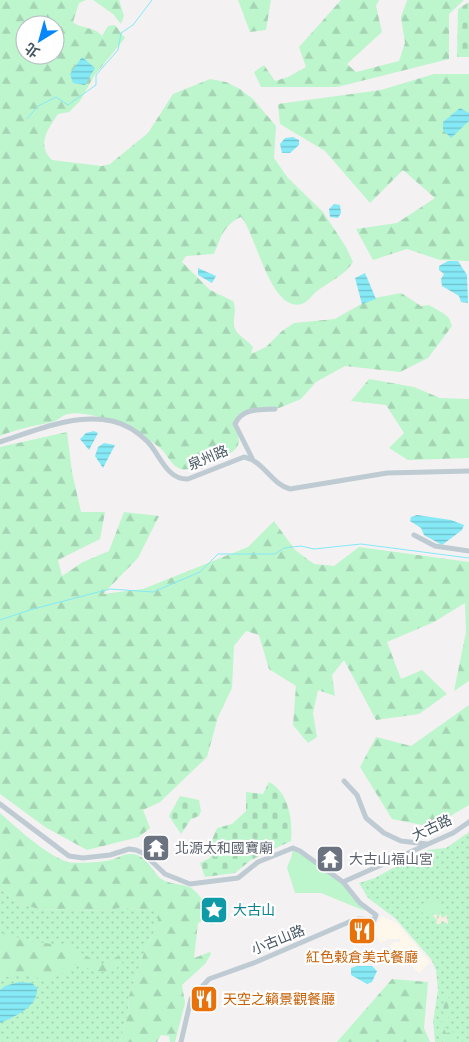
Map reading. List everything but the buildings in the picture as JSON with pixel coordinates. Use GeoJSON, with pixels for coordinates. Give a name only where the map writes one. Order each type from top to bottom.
{"type":"FeatureCollection","features":[{"type":"Feature","properties":{"kind":"street"},"geometry":{"type":"LineString","coordinates":[[275,409],[244,412],[238,416],[235,424],[252,458],[277,483],[290,489],[387,473],[469,471]]}},
{"type":"Feature","properties":{"kind":"street","name":"泉州路"},"geometry":{"type":"LineString","coordinates":[[0,442],[59,424],[99,419],[113,421],[131,428],[149,443],[170,472],[179,479],[188,479],[238,457],[252,458]]}},
{"type":"Feature","properties":{"kind":"street"},"geometry":{"type":"LineString","coordinates":[[414,536],[435,546],[469,551]]}},
{"type":"Feature","properties":{"kind":"street"},"geometry":{"type":"LineString","coordinates":[[344,780],[357,795],[366,818],[384,833],[401,841],[427,844]]}},
{"type":"Feature","properties":{"kind":"street"},"geometry":{"type":"LineString","coordinates":[[0,804],[70,856],[84,858],[110,855],[129,849],[136,850],[165,874],[190,884],[238,878],[258,862],[293,848],[343,882]]}},
{"type":"Feature","properties":{"kind":"street","name":"大古路"},"geometry":{"type":"LineString","coordinates":[[343,882],[453,833],[469,822]]}},
{"type":"Feature","properties":{"kind":"street","name":"小古山路"},"geometry":{"type":"LineString","coordinates":[[181,1042],[191,999],[209,979],[256,962],[349,922],[359,919],[374,920],[376,915],[360,903],[343,882]]}},
{"type":"Feature","properties":{"kind":"shaded area"},"geometry":{"type":"Polygon","coordinates":[[[382,916],[398,924],[430,962],[419,973],[389,946],[394,942],[400,942],[400,939],[388,939],[381,944],[372,930],[382,916]]]}},
{"type":"Feature","properties":{"kind":"green space"},"geometry":{"type":"Polygon","coordinates":[[[0,0],[86,0],[79,3],[73,22],[102,36],[108,26],[115,25],[125,38],[94,76],[80,101],[69,112],[58,114],[47,131],[44,143],[45,149],[52,160],[102,166],[110,164],[148,133],[173,94],[210,79],[226,82],[240,89],[253,99],[276,126],[274,158],[288,178],[323,212],[346,247],[353,262],[341,275],[317,291],[308,300],[302,304],[291,304],[281,296],[273,285],[247,226],[241,217],[226,228],[214,254],[186,256],[182,262],[210,290],[233,301],[235,307],[235,329],[253,347],[251,354],[266,347],[282,331],[294,323],[335,319],[370,299],[401,293],[421,306],[429,305],[443,313],[449,318],[452,326],[428,358],[400,372],[345,366],[316,382],[301,399],[279,408],[249,409],[236,418],[239,440],[237,447],[220,459],[194,468],[178,468],[153,442],[118,423],[100,417],[77,413],[68,414],[54,421],[0,436],[0,0]]]}},
{"type":"Feature","properties":{"kind":"green space"},"geometry":{"type":"Polygon","coordinates":[[[93,0],[119,0],[124,16],[121,24],[113,14],[93,0]]]}},
{"type":"Feature","properties":{"kind":"green space"},"geometry":{"type":"Polygon","coordinates":[[[238,0],[271,0],[266,30],[250,32],[238,0]]]}},
{"type":"Feature","properties":{"kind":"green space"},"geometry":{"type":"Polygon","coordinates":[[[341,0],[379,0],[376,6],[382,32],[347,64],[356,72],[399,61],[405,43],[401,17],[407,0],[464,0],[449,14],[449,59],[337,87],[261,87],[254,72],[264,65],[275,81],[288,77],[306,67],[299,47],[341,0]]]}},
{"type":"Feature","properties":{"kind":"green space"},"geometry":{"type":"Polygon","coordinates":[[[469,2],[469,57],[457,57],[458,9],[469,2]]]}},
{"type":"Feature","properties":{"kind":"green space"},"geometry":{"type":"Polygon","coordinates":[[[434,74],[469,74],[469,261],[440,260],[407,249],[373,260],[356,229],[397,223],[435,198],[403,170],[370,203],[325,151],[280,124],[278,104],[381,90],[434,74]]]}},
{"type":"Feature","properties":{"kind":"green space"},"geometry":{"type":"Polygon","coordinates":[[[369,379],[414,387],[440,398],[469,399],[469,458],[408,460],[389,448],[404,433],[386,405],[351,401],[369,379]]]}},
{"type":"Feature","properties":{"kind":"green space"},"geometry":{"type":"Polygon","coordinates":[[[67,432],[72,472],[81,512],[105,512],[100,539],[58,560],[62,576],[83,562],[109,551],[124,512],[159,516],[138,558],[103,594],[143,589],[248,547],[274,521],[295,550],[314,564],[334,566],[359,547],[469,562],[469,681],[454,691],[466,632],[465,603],[434,622],[387,642],[401,679],[422,670],[447,694],[419,714],[376,720],[344,660],[332,675],[335,696],[318,690],[313,713],[317,737],[308,743],[293,725],[296,686],[269,669],[259,635],[246,631],[234,646],[232,688],[218,717],[207,757],[160,802],[143,810],[150,828],[139,837],[87,850],[45,827],[0,794],[0,447],[67,432]]]}},
{"type":"Feature","properties":{"kind":"green space"},"geometry":{"type":"Polygon","coordinates":[[[469,705],[469,805],[432,827],[392,819],[360,767],[376,737],[411,746],[469,705]]]}},
{"type":"Feature","properties":{"kind":"green space"},"geometry":{"type":"Polygon","coordinates":[[[269,782],[281,793],[288,808],[291,841],[251,860],[235,873],[205,877],[200,863],[210,858],[212,840],[217,828],[232,824],[246,811],[246,792],[263,794],[269,782]]]}},
{"type":"Feature","properties":{"kind":"green space"},"geometry":{"type":"Polygon","coordinates":[[[180,796],[199,800],[201,811],[199,816],[191,819],[181,834],[169,816],[180,796]]]}},
{"type":"Feature","properties":{"kind":"green space"},"geometry":{"type":"Polygon","coordinates":[[[0,813],[23,833],[59,859],[81,863],[109,860],[132,854],[137,855],[145,860],[163,880],[192,888],[205,903],[215,899],[219,911],[212,925],[207,918],[198,923],[194,958],[210,952],[211,954],[205,964],[182,985],[185,1003],[175,1042],[170,1042],[169,1036],[161,1035],[157,1042],[120,1042],[128,1014],[129,996],[145,950],[158,924],[158,909],[150,907],[143,910],[122,907],[107,911],[38,909],[19,903],[0,888],[0,813]]]}},
{"type":"Feature","properties":{"kind":"green space"},"geometry":{"type":"Polygon","coordinates":[[[469,832],[469,1042],[435,1042],[433,1021],[438,990],[436,970],[431,959],[395,918],[368,898],[359,883],[375,878],[426,850],[446,848],[469,832]]]}},
{"type":"Feature","properties":{"kind":"green space"},"geometry":{"type":"Polygon","coordinates":[[[292,850],[338,880],[365,911],[321,893],[295,893],[287,868],[292,850]]]}},
{"type":"Feature","properties":{"kind":"green space"},"geometry":{"type":"Polygon","coordinates":[[[0,888],[19,903],[38,909],[107,911],[122,907],[143,910],[150,906],[158,909],[158,924],[145,950],[129,996],[128,1014],[120,1042],[0,1042],[0,888]]]}},
{"type":"Feature","properties":{"kind":"green space"},"geometry":{"type":"Polygon","coordinates":[[[435,900],[441,904],[440,910],[429,915],[421,912],[423,906],[435,900]]]}},
{"type":"Feature","properties":{"kind":"green space"},"geometry":{"type":"Polygon","coordinates":[[[0,932],[29,941],[68,946],[101,964],[109,963],[120,954],[123,957],[122,965],[101,972],[70,964],[71,972],[55,975],[45,981],[28,974],[8,977],[0,975],[0,932]]]}},
{"type":"Feature","properties":{"kind":"green space"},"geometry":{"type":"Polygon","coordinates":[[[392,979],[428,982],[424,1028],[430,1042],[337,1042],[392,979]]]}},
{"type":"Feature","properties":{"kind":"green space"},"geometry":{"type":"Polygon","coordinates":[[[447,990],[449,1025],[444,1029],[446,1033],[453,1032],[457,1042],[443,1042],[439,1026],[443,1021],[444,991],[447,990]]]}},
{"type":"Feature","properties":{"kind":"sand"},"geometry":{"type":"Polygon","coordinates":[[[440,913],[442,918],[447,915],[448,924],[442,921],[440,924],[436,924],[437,920],[433,916],[436,914],[439,918],[440,913]]]}},
{"type":"Feature","properties":{"kind":"water"},"geometry":{"type":"Polygon","coordinates":[[[82,57],[95,68],[85,85],[73,83],[70,74],[82,57]]]}},
{"type":"Feature","properties":{"kind":"water"},"geometry":{"type":"Polygon","coordinates":[[[460,108],[469,113],[469,121],[451,138],[443,130],[443,122],[460,108]]]}},
{"type":"Feature","properties":{"kind":"water"},"geometry":{"type":"Polygon","coordinates":[[[293,137],[299,140],[299,145],[290,153],[282,153],[280,144],[285,138],[293,137]]]}},
{"type":"Feature","properties":{"kind":"water"},"geometry":{"type":"Polygon","coordinates":[[[334,204],[340,205],[341,213],[338,218],[330,217],[329,209],[334,204]]]}},
{"type":"Feature","properties":{"kind":"water"},"geometry":{"type":"Polygon","coordinates":[[[448,261],[458,261],[467,275],[468,303],[461,302],[459,296],[442,286],[441,279],[444,274],[439,270],[439,266],[448,261]]]}},
{"type":"Feature","properties":{"kind":"water"},"geometry":{"type":"Polygon","coordinates":[[[198,268],[216,276],[212,283],[198,275],[198,268]]]}},
{"type":"Feature","properties":{"kind":"water"},"geometry":{"type":"Polygon","coordinates":[[[365,273],[376,299],[362,304],[355,278],[365,273]]]}},
{"type":"Feature","properties":{"kind":"water"},"geometry":{"type":"Polygon","coordinates":[[[94,431],[98,433],[89,450],[80,439],[86,433],[94,431]]]}},
{"type":"Feature","properties":{"kind":"water"},"geometry":{"type":"Polygon","coordinates":[[[104,443],[115,445],[103,468],[95,456],[98,447],[104,443]]]}},
{"type":"Feature","properties":{"kind":"water"},"geometry":{"type":"Polygon","coordinates":[[[417,515],[451,520],[464,525],[462,530],[442,545],[424,535],[421,528],[410,521],[411,517],[417,515]]]}},
{"type":"Feature","properties":{"kind":"water"},"geometry":{"type":"Polygon","coordinates":[[[372,966],[377,971],[372,982],[367,984],[351,975],[351,968],[372,966]]]}},
{"type":"Feature","properties":{"kind":"water"},"geometry":{"type":"Polygon","coordinates":[[[19,982],[32,983],[37,988],[34,1000],[25,1010],[0,1023],[0,990],[5,986],[19,982]]]}},
{"type":"Feature","properties":{"kind":"waterway"},"geometry":{"type":"LineString","coordinates":[[27,119],[38,106],[56,97],[68,105],[96,85],[96,75],[118,50],[121,33],[133,25],[152,0]]}},
{"type":"Feature","properties":{"kind":"waterway"},"geometry":{"type":"LineString","coordinates":[[0,620],[33,609],[110,589],[153,592],[200,572],[218,554],[275,554],[284,548],[301,546],[314,549],[361,544],[469,558]]}},
{"type":"Feature","properties":{"kind":"place","name":"北源太和國寶廟"},"geometry":{"type":"Point","coordinates":[156,848]}},
{"type":"Feature","properties":{"kind":"place","name":"大古山福山宮"},"geometry":{"type":"Point","coordinates":[330,859]}},
{"type":"Feature","properties":{"kind":"place","name":"大古山"},"geometry":{"type":"Point","coordinates":[214,910]}},
{"type":"Feature","properties":{"kind":"place","name":"紅色榖倉美式餐廳"},"geometry":{"type":"Point","coordinates":[362,931]}},
{"type":"Feature","properties":{"kind":"place","name":"天空之籟景觀餐廳"},"geometry":{"type":"Point","coordinates":[204,999]}}]}
